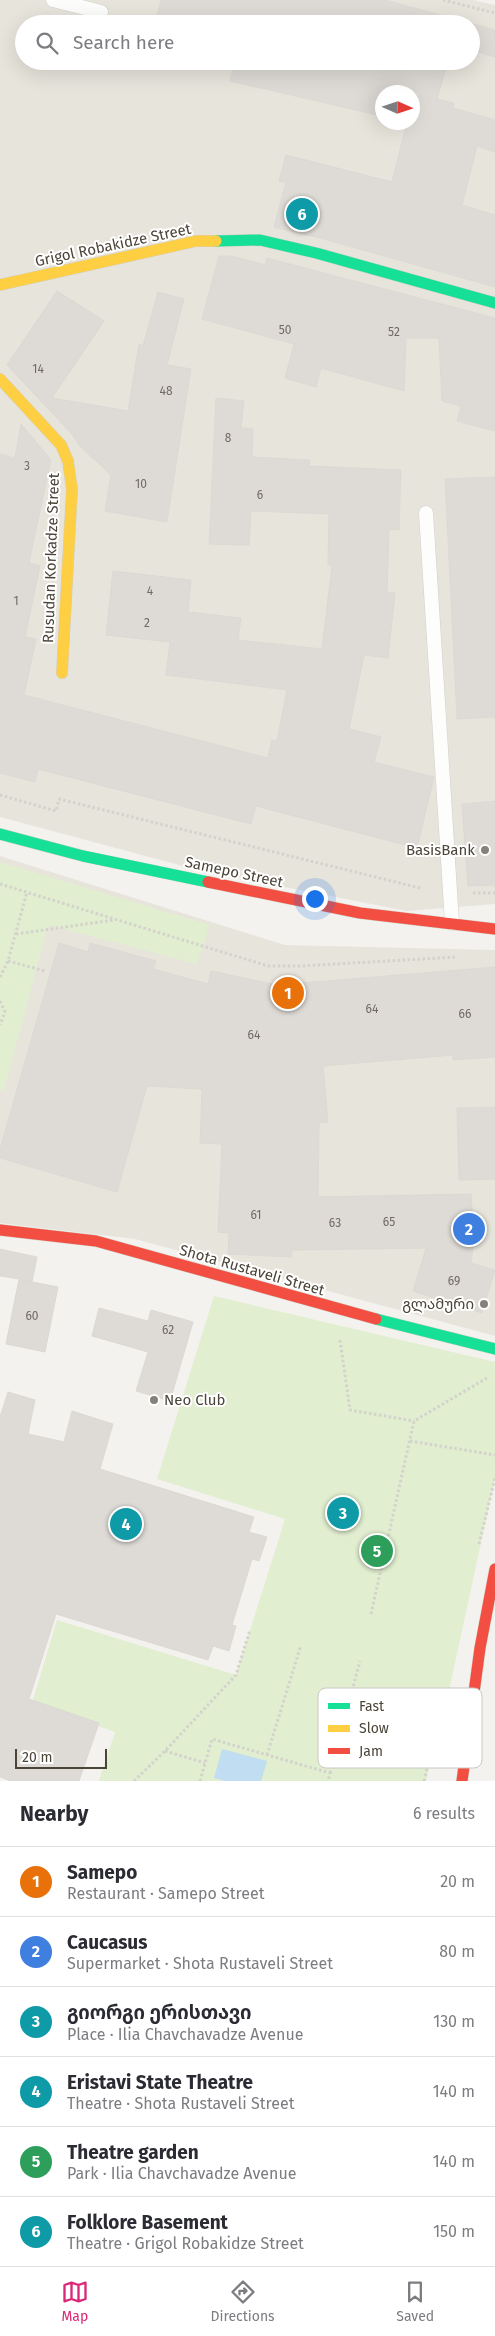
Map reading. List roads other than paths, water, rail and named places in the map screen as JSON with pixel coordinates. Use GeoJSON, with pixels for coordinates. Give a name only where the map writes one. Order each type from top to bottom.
{"type":"FeatureCollection","features":[{"type":"Feature","properties":{"kind":"street","name":"Grigol Robakidze Street"},"geometry":{"type":"LineString","coordinates":[[0,284],[196,241],[260,240],[316,253],[495,303]]}},
{"type":"Feature","properties":{"kind":"street","name":"Rusudan Korkadze Street"},"geometry":{"type":"LineString","coordinates":[[0,379],[61,445],[67,455],[70,468],[72,489],[62,673]]}},
{"type":"Feature","properties":{"kind":"street","name":"Samepo Street"},"geometry":{"type":"LineString","coordinates":[[0,834],[83,856],[360,913],[495,929]]}},
{"type":"Feature","properties":{"kind":"street","name":"Shota Rustaveli Street"},"geometry":{"type":"LineString","coordinates":[[0,1230],[96,1241],[339,1310],[495,1349]]}},
{"type":"Feature","properties":{"kind":"street"},"geometry":{"type":"LineString","coordinates":[[475,1688],[495,1569]]}},
{"type":"Feature","properties":{"kind":"street"},"geometry":{"type":"LineString","coordinates":[[462,1781],[464,1768]]}},
{"type":"Feature","properties":{"kind":"lane"},"geometry":{"type":"LineString","coordinates":[[53,0],[101,12]]}},
{"type":"Feature","properties":{"kind":"lane"},"geometry":{"type":"LineString","coordinates":[[426,513],[452,923]]}},
{"type":"Feature","properties":{"kind":"water"},"geometry":{"type":"Polygon","coordinates":[[[222,1749],[267,1761],[261,1781],[225,1781],[214,1778],[222,1749]]]}},
{"type":"Feature","properties":{"kind":"place","name":"Folklore Basement"},"geometry":{"type":"Point","coordinates":[302,214]}},
{"type":"Feature","properties":{"kind":"place","name":"BasisBank"},"geometry":{"type":"Point","coordinates":[485,850]}},
{"type":"Feature","properties":{"kind":"place","name":"Samepo"},"geometry":{"type":"Point","coordinates":[288,993]}},
{"type":"Feature","properties":{"kind":"place","name":"Caucasus"},"geometry":{"type":"Point","coordinates":[469,1229]}},
{"type":"Feature","properties":{"kind":"place","name":"გლამური"},"geometry":{"type":"Point","coordinates":[484,1304]}},
{"type":"Feature","properties":{"kind":"place","name":"Neo Club"},"geometry":{"type":"Point","coordinates":[154,1400]}},
{"type":"Feature","properties":{"kind":"place","name":"გიორგი ერისთავი"},"geometry":{"type":"Point","coordinates":[343,1513]}},
{"type":"Feature","properties":{"kind":"place","name":"Eristavi State Theatre"},"geometry":{"type":"Point","coordinates":[126,1524]}},
{"type":"Feature","properties":{"kind":"place","name":"Theatre garden"},"geometry":{"type":"Point","coordinates":[377,1551]}}]}
